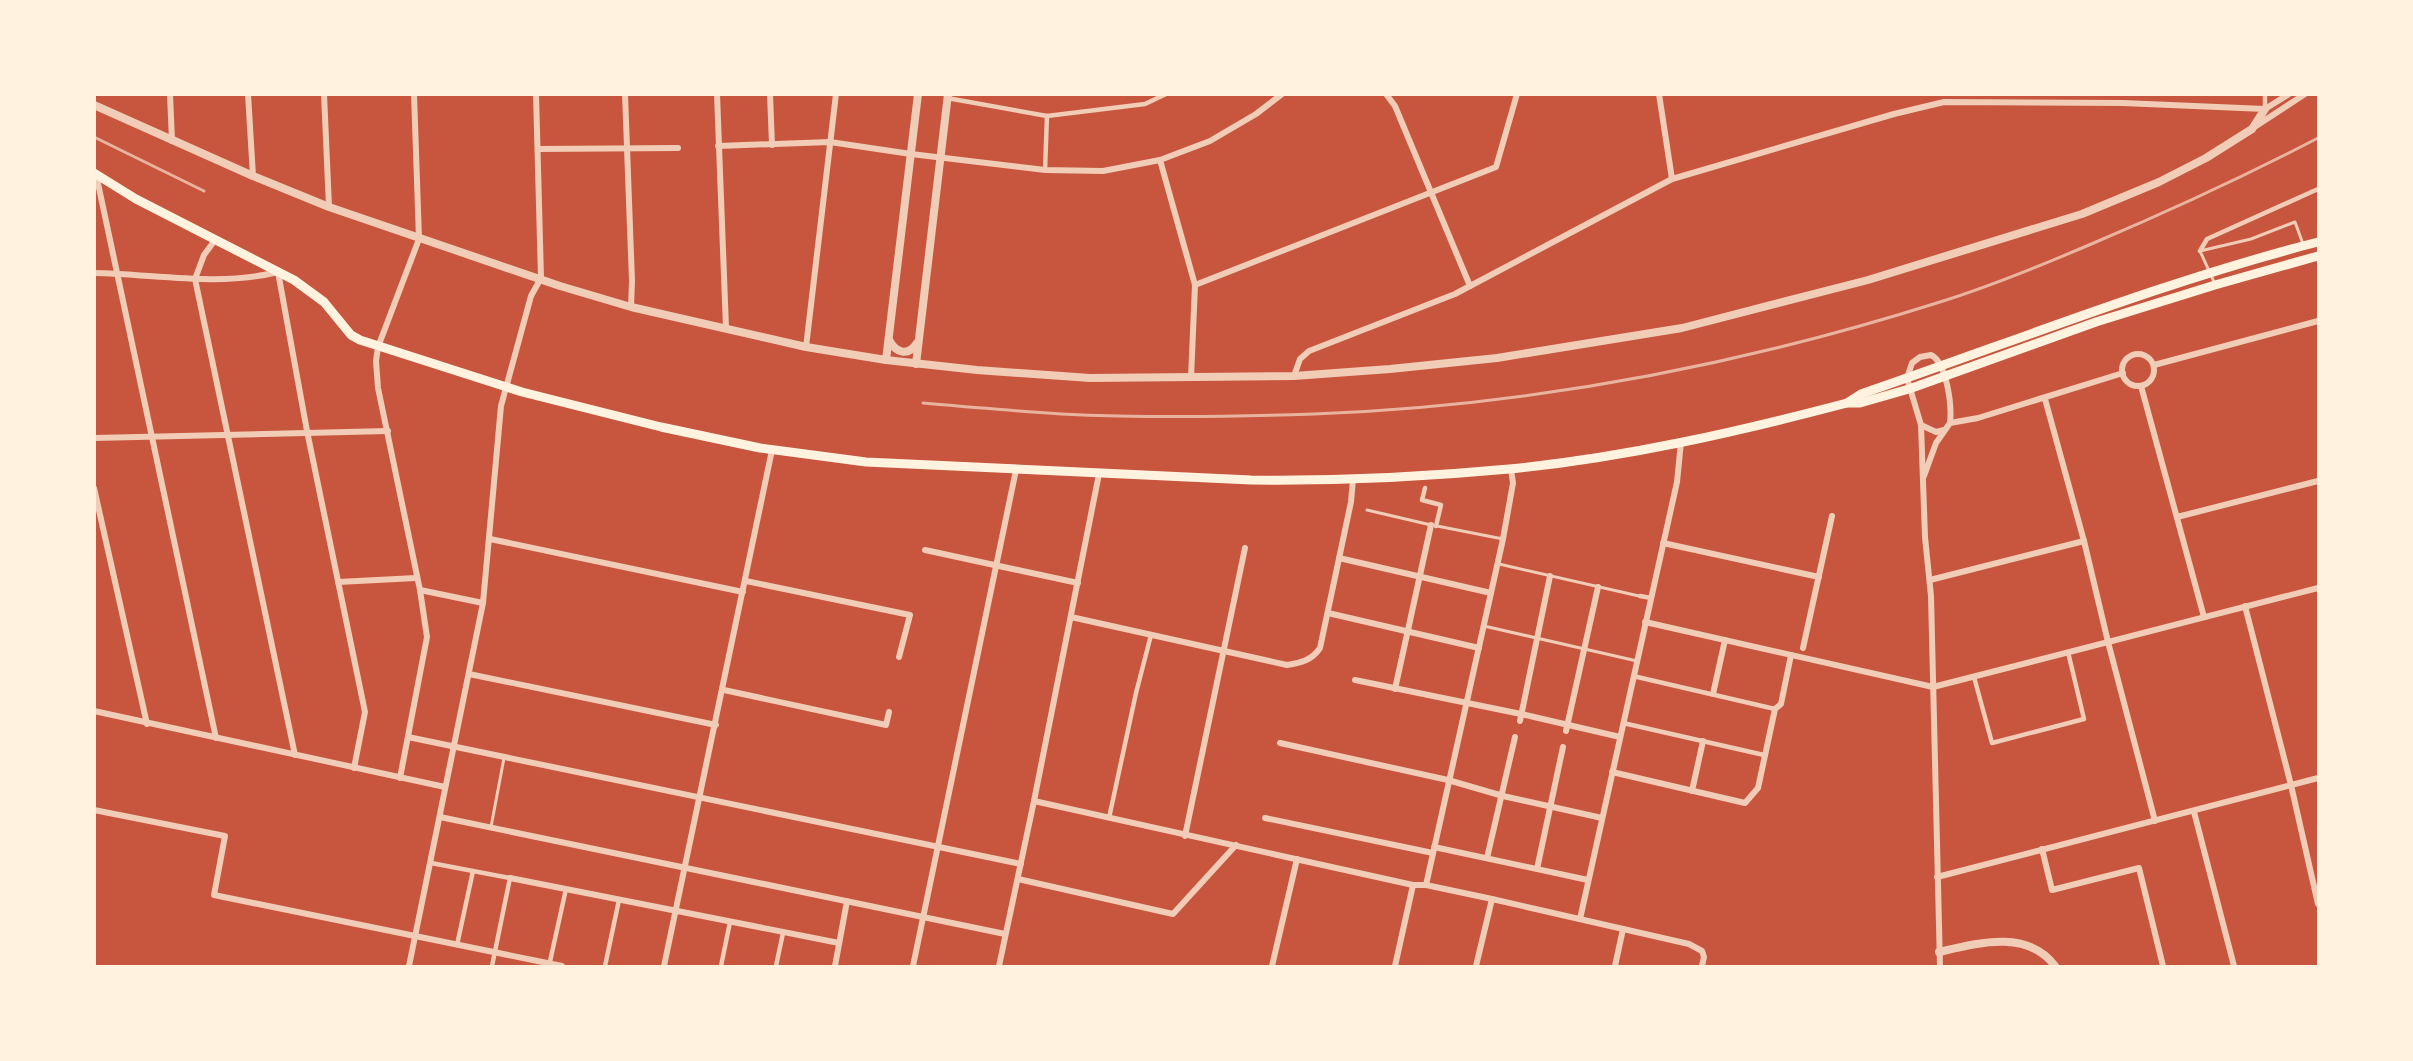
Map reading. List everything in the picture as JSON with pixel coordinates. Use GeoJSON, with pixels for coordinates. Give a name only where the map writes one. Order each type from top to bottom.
{"type":"FeatureCollection","features":[{"type":"Feature","properties":{"kind":"main road"},"geometry":{"type":"LineString","coordinates":[[95,173],[136,199],[294,280],[324,302],[351,335],[378,347],[506,388],[661,427],[772,450],[866,462],[1251,480],[1353,479],[1511,469],[1681,442],[1909,390],[2096,322],[2319,256]]}},
{"type":"Feature","properties":{"kind":"main road"},"geometry":{"type":"LineString","coordinates":[[1847,403],[1861,394],[2089,312],[2210,273],[2319,242]]}},
{"type":"Feature","properties":{"kind":"street"},"geometry":{"type":"LineString","coordinates":[[170,94],[172,141]]}},
{"type":"Feature","properties":{"kind":"street"},"geometry":{"type":"LineString","coordinates":[[248,94],[253,176]]}},
{"type":"Feature","properties":{"kind":"street"},"geometry":{"type":"LineString","coordinates":[[324,94],[329,207]]}},
{"type":"Feature","properties":{"kind":"street"},"geometry":{"type":"LineString","coordinates":[[400,778],[427,637],[420,590],[376,374],[378,347],[419,238],[414,94]]}},
{"type":"Feature","properties":{"kind":"street"},"geometry":{"type":"LineString","coordinates":[[409,966],[483,603],[501,406],[531,296],[541,278],[536,94]]}},
{"type":"Feature","properties":{"kind":"street"},"geometry":{"type":"LineString","coordinates":[[625,94],[631,307]]}},
{"type":"Feature","properties":{"kind":"street"},"geometry":{"type":"LineString","coordinates":[[717,94],[726,328]]}},
{"type":"Feature","properties":{"kind":"street"},"geometry":{"type":"LineString","coordinates":[[770,94],[772,145]]}},
{"type":"Feature","properties":{"kind":"street"},"geometry":{"type":"LineString","coordinates":[[806,347],[836,94]]}},
{"type":"Feature","properties":{"kind":"street"},"geometry":{"type":"LineString","coordinates":[[886,360],[918,94]]}},
{"type":"Feature","properties":{"kind":"street"},"geometry":{"type":"LineString","coordinates":[[915,364],[947,96],[1047,116],[1145,104],[1166,94]]}},
{"type":"Feature","properties":{"kind":"street"},"geometry":{"type":"LineString","coordinates":[[718,146],[830,142],[1045,170],[1103,171],[1160,160],[1209,141],[1256,114],[1282,94]]}},
{"type":"Feature","properties":{"kind":"street"},"geometry":{"type":"LineString","coordinates":[[1386,94],[1395,106],[1470,286]]}},
{"type":"Feature","properties":{"kind":"street"},"geometry":{"type":"LineString","coordinates":[[1195,285],[1496,167],[1517,94]]}},
{"type":"Feature","properties":{"kind":"street"},"geometry":{"type":"LineString","coordinates":[[1659,94],[1672,179]]}},
{"type":"Feature","properties":{"kind":"street"},"geometry":{"type":"LineString","coordinates":[[2265,94],[2265,109]]}},
{"type":"Feature","properties":{"kind":"street"},"geometry":{"type":"LineString","coordinates":[[2252,129],[2265,109],[2289,94]]}},
{"type":"Feature","properties":{"kind":"street"},"geometry":{"type":"LineString","coordinates":[[94,105],[172,141],[329,207],[631,307],[806,347],[915,364],[1090,378],[1191,378],[1294,376],[1497,358],[1682,328],[1779,304],[1868,280],[2082,214],[2159,182],[2206,158],[2305,94]]}},
{"type":"Feature","properties":{"kind":"street"},"geometry":{"type":"LineString","coordinates":[[1294,376],[1300,359],[1309,351],[1455,294],[1672,179],[1944,98],[2265,109]]}},
{"type":"Feature","properties":{"kind":"street"},"geometry":{"type":"LineString","coordinates":[[1045,170],[1047,116]]}},
{"type":"Feature","properties":{"kind":"street"},"geometry":{"type":"LineString","coordinates":[[538,148],[678,147]]}},
{"type":"Feature","properties":{"kind":"street"},"geometry":{"type":"LineString","coordinates":[[1160,160],[1195,285],[1191,378]]}},
{"type":"Feature","properties":{"kind":"street"},"geometry":{"type":"LineString","coordinates":[[95,173],[216,738]]}},
{"type":"Feature","properties":{"kind":"street"},"geometry":{"type":"LineString","coordinates":[[2200,251],[2207,239],[2319,189]]}},
{"type":"Feature","properties":{"kind":"street"},"geometry":{"type":"LineString","coordinates":[[216,240],[204,255],[195,279],[295,755]]}},
{"type":"Feature","properties":{"kind":"street"},"geometry":{"type":"LineString","coordinates":[[94,273],[195,279],[251,279],[278,272],[307,431],[365,712],[354,768]]}},
{"type":"Feature","properties":{"kind":"street"},"geometry":{"type":"LineString","coordinates":[[2154,365],[2319,321]]}},
{"type":"Feature","properties":{"kind":"street"},"geometry":{"type":"LineString","coordinates":[[889,340],[896,350],[904,352],[912,350],[918,340]]}},
{"type":"Feature","properties":{"kind":"street"},"geometry":{"type":"LineString","coordinates":[[2141,386],[2130,383],[2122,373],[2124,362],[2134,354],[2146,356],[2154,365]]}},
{"type":"Feature","properties":{"kind":"street"},"geometry":{"type":"LineString","coordinates":[[1922,479],[1944,430],[1950,423],[1951,414],[1944,376],[1940,365],[1931,355],[1920,357],[1912,363],[1907,378],[1921,425],[1922,479],[1930,580],[1940,966]]}},
{"type":"Feature","properties":{"kind":"street"},"geometry":{"type":"LineString","coordinates":[[2141,386],[2152,378],[2154,365]]}},
{"type":"Feature","properties":{"kind":"street"},"geometry":{"type":"LineString","coordinates":[[1950,423],[1978,418],[2045,399],[2122,373]]}},
{"type":"Feature","properties":{"kind":"street"},"geometry":{"type":"LineString","coordinates":[[2141,386],[2204,617]]}},
{"type":"Feature","properties":{"kind":"street"},"geometry":{"type":"LineString","coordinates":[[2045,399],[2084,541],[2155,821]]}},
{"type":"Feature","properties":{"kind":"street"},"geometry":{"type":"LineString","coordinates":[[1921,425],[1936,432],[1944,430]]}},
{"type":"Feature","properties":{"kind":"street"},"geometry":{"type":"LineString","coordinates":[[94,438],[307,431],[388,431]]}},
{"type":"Feature","properties":{"kind":"street"},"geometry":{"type":"LineString","coordinates":[[1580,918],[1677,482],[1681,442]]}},
{"type":"Feature","properties":{"kind":"street"},"geometry":{"type":"LineString","coordinates":[[664,966],[724,690],[772,450]]}},
{"type":"Feature","properties":{"kind":"street"},"geometry":{"type":"LineString","coordinates":[[1426,885],[1503,539],[1513,483],[1511,469]]}},
{"type":"Feature","properties":{"kind":"street"},"geometry":{"type":"LineString","coordinates":[[913,966],[1016,470]]}},
{"type":"Feature","properties":{"kind":"street"},"geometry":{"type":"LineString","coordinates":[[999,966],[1099,474]]}},
{"type":"Feature","properties":{"kind":"street"},"geometry":{"type":"LineString","coordinates":[[1071,617],[1287,665],[1298,664],[1316,654],[1320,648],[1351,502],[1353,479]]}},
{"type":"Feature","properties":{"kind":"street"},"geometry":{"type":"LineString","coordinates":[[2177,517],[2319,481]]}},
{"type":"Feature","properties":{"kind":"street"},"geometry":{"type":"LineString","coordinates":[[94,488],[147,724]]}},
{"type":"Feature","properties":{"kind":"street"},"geometry":{"type":"LineString","coordinates":[[1395,688],[1419,576],[1441,505],[1422,500],[1425,488]]}},
{"type":"Feature","properties":{"kind":"street"},"geometry":{"type":"LineString","coordinates":[[1803,648],[1832,516]]}},
{"type":"Feature","properties":{"kind":"street"},"geometry":{"type":"LineString","coordinates":[[490,539],[743,592]]}},
{"type":"Feature","properties":{"kind":"street"},"geometry":{"type":"LineString","coordinates":[[1930,580],[2084,541]]}},
{"type":"Feature","properties":{"kind":"street"},"geometry":{"type":"LineString","coordinates":[[1663,543],[1819,577]]}},
{"type":"Feature","properties":{"kind":"street"},"geometry":{"type":"LineString","coordinates":[[1185,836],[1245,548]]}},
{"type":"Feature","properties":{"kind":"street"},"geometry":{"type":"LineString","coordinates":[[925,550],[1078,583]]}},
{"type":"Feature","properties":{"kind":"street"},"geometry":{"type":"LineString","coordinates":[[1339,558],[1491,593]]}},
{"type":"Feature","properties":{"kind":"street"},"geometry":{"type":"LineString","coordinates":[[1521,717],[1550,576]]}},
{"type":"Feature","properties":{"kind":"street"},"geometry":{"type":"LineString","coordinates":[[338,582],[417,578]]}},
{"type":"Feature","properties":{"kind":"street"},"geometry":{"type":"LineString","coordinates":[[746,580],[910,615],[899,657]]}},
{"type":"Feature","properties":{"kind":"street"},"geometry":{"type":"LineString","coordinates":[[1567,728],[1598,587]]}},
{"type":"Feature","properties":{"kind":"street"},"geometry":{"type":"LineString","coordinates":[[1646,622],[1933,687],[2319,588]]}},
{"type":"Feature","properties":{"kind":"street"},"geometry":{"type":"LineString","coordinates":[[420,590],[483,603]]}},
{"type":"Feature","properties":{"kind":"street"},"geometry":{"type":"LineString","coordinates":[[1641,596],[1651,598]]}},
{"type":"Feature","properties":{"kind":"street"},"geometry":{"type":"LineString","coordinates":[[2245,606],[2319,904]]}},
{"type":"Feature","properties":{"kind":"street"},"geometry":{"type":"LineString","coordinates":[[1328,613],[1479,648]]}},
{"type":"Feature","properties":{"kind":"street"},"geometry":{"type":"LineString","coordinates":[[1109,818],[1151,635]]}},
{"type":"Feature","properties":{"kind":"street"},"geometry":{"type":"LineString","coordinates":[[1713,694],[1725,640]]}},
{"type":"Feature","properties":{"kind":"street"},"geometry":{"type":"LineString","coordinates":[[1974,677],[1992,743],[2084,719],[2068,652]]}},
{"type":"Feature","properties":{"kind":"street"},"geometry":{"type":"LineString","coordinates":[[1612,772],[1745,802],[1758,788],[1775,709],[1781,704],[1791,655]]}},
{"type":"Feature","properties":{"kind":"street"},"geometry":{"type":"LineString","coordinates":[[469,674],[716,725]]}},
{"type":"Feature","properties":{"kind":"street"},"geometry":{"type":"LineString","coordinates":[[1634,676],[1775,709]]}},
{"type":"Feature","properties":{"kind":"street"},"geometry":{"type":"LineString","coordinates":[[1355,680],[1467,702],[1567,728],[1620,737]]}},
{"type":"Feature","properties":{"kind":"street"},"geometry":{"type":"LineString","coordinates":[[724,690],[886,725],[889,712]]}},
{"type":"Feature","properties":{"kind":"street"},"geometry":{"type":"LineString","coordinates":[[94,711],[445,787]]}},
{"type":"Feature","properties":{"kind":"street"},"geometry":{"type":"LineString","coordinates":[[1623,723],[1764,755]]}},
{"type":"Feature","properties":{"kind":"street"},"geometry":{"type":"LineString","coordinates":[[1487,858],[1515,736]]}},
{"type":"Feature","properties":{"kind":"street"},"geometry":{"type":"LineString","coordinates":[[408,737],[1021,864]]}},
{"type":"Feature","properties":{"kind":"street"},"geometry":{"type":"LineString","coordinates":[[1692,790],[1703,741]]}},
{"type":"Feature","properties":{"kind":"street"},"geometry":{"type":"LineString","coordinates":[[1280,743],[1448,780],[1503,796],[1602,818]]}},
{"type":"Feature","properties":{"kind":"street"},"geometry":{"type":"LineString","coordinates":[[1537,869],[1563,747]]}},
{"type":"Feature","properties":{"kind":"street"},"geometry":{"type":"LineString","coordinates":[[1937,877],[2319,778]]}},
{"type":"Feature","properties":{"kind":"street"},"geometry":{"type":"LineString","coordinates":[[1034,801],[1413,885],[1426,885],[1580,918],[1689,944],[1702,951],[1704,957],[1702,966]]}},
{"type":"Feature","properties":{"kind":"street"},"geometry":{"type":"LineString","coordinates":[[94,810],[225,836],[214,895],[562,966]]}},
{"type":"Feature","properties":{"kind":"street"},"geometry":{"type":"LineString","coordinates":[[2194,812],[2234,966]]}},
{"type":"Feature","properties":{"kind":"street"},"geometry":{"type":"LineString","coordinates":[[440,817],[1005,934]]}},
{"type":"Feature","properties":{"kind":"street"},"geometry":{"type":"LineString","coordinates":[[1265,818],[1487,858],[1588,880]]}},
{"type":"Feature","properties":{"kind":"street"},"geometry":{"type":"LineString","coordinates":[[1017,879],[1173,914],[1236,845]]}},
{"type":"Feature","properties":{"kind":"street"},"geometry":{"type":"LineString","coordinates":[[2042,849],[2052,890],[2139,868],[2163,966]]}},
{"type":"Feature","properties":{"kind":"street"},"geometry":{"type":"LineString","coordinates":[[1272,966],[1297,859]]}},
{"type":"Feature","properties":{"kind":"street"},"geometry":{"type":"LineString","coordinates":[[431,862],[839,943]]}},
{"type":"Feature","properties":{"kind":"street"},"geometry":{"type":"LineString","coordinates":[[457,945],[473,871]]}},
{"type":"Feature","properties":{"kind":"street"},"geometry":{"type":"LineString","coordinates":[[492,966],[510,878]]}},
{"type":"Feature","properties":{"kind":"street"},"geometry":{"type":"LineString","coordinates":[[1395,966],[1413,885]]}},
{"type":"Feature","properties":{"kind":"street"},"geometry":{"type":"LineString","coordinates":[[549,965],[566,889]]}},
{"type":"Feature","properties":{"kind":"street"},"geometry":{"type":"LineString","coordinates":[[1476,966],[1492,899]]}},
{"type":"Feature","properties":{"kind":"street"},"geometry":{"type":"LineString","coordinates":[[605,966],[619,900]]}},
{"type":"Feature","properties":{"kind":"street"},"geometry":{"type":"LineString","coordinates":[[835,966],[847,901]]}},
{"type":"Feature","properties":{"kind":"street"},"geometry":{"type":"LineString","coordinates":[[721,966],[730,922]]}},
{"type":"Feature","properties":{"kind":"street"},"geometry":{"type":"LineString","coordinates":[[1615,966],[1623,929]]}},
{"type":"Feature","properties":{"kind":"street"},"geometry":{"type":"LineString","coordinates":[[776,966],[783,933]]}},
{"type":"Feature","properties":{"kind":"street"},"geometry":{"type":"LineString","coordinates":[[1939,952],[2005,940],[2031,947],[2047,956],[2055,966]]}},
{"type":"Feature","properties":{"kind":"lane"},"geometry":{"type":"LineString","coordinates":[[2215,285],[2200,251],[2251,238],[2295,222],[2303,246]]}},
{"type":"Feature","properties":{"kind":"lane"},"geometry":{"type":"LineString","coordinates":[[1367,510],[1503,539]]}},
{"type":"Feature","properties":{"kind":"lane"},"geometry":{"type":"LineString","coordinates":[[1498,563],[1641,596]]}},
{"type":"Feature","properties":{"kind":"lane"},"geometry":{"type":"LineString","coordinates":[[1484,626],[1637,661]]}},
{"type":"Feature","properties":{"kind":"lane"},"geometry":{"type":"LineString","coordinates":[[491,827],[504,756]]}},
{"type":"Feature","properties":{"kind":"railway"},"geometry":{"type":"LineString","coordinates":[[94,137],[204,191]]}},
{"type":"Feature","properties":{"kind":"railway"},"geometry":{"type":"LineString","coordinates":[[923,403],[1092,415],[1187,417],[1314,414],[1393,410],[1473,402],[1631,379],[1787,345],[1864,325],[1978,289],[2052,261],[2147,220],[2318,138]]}}]}
